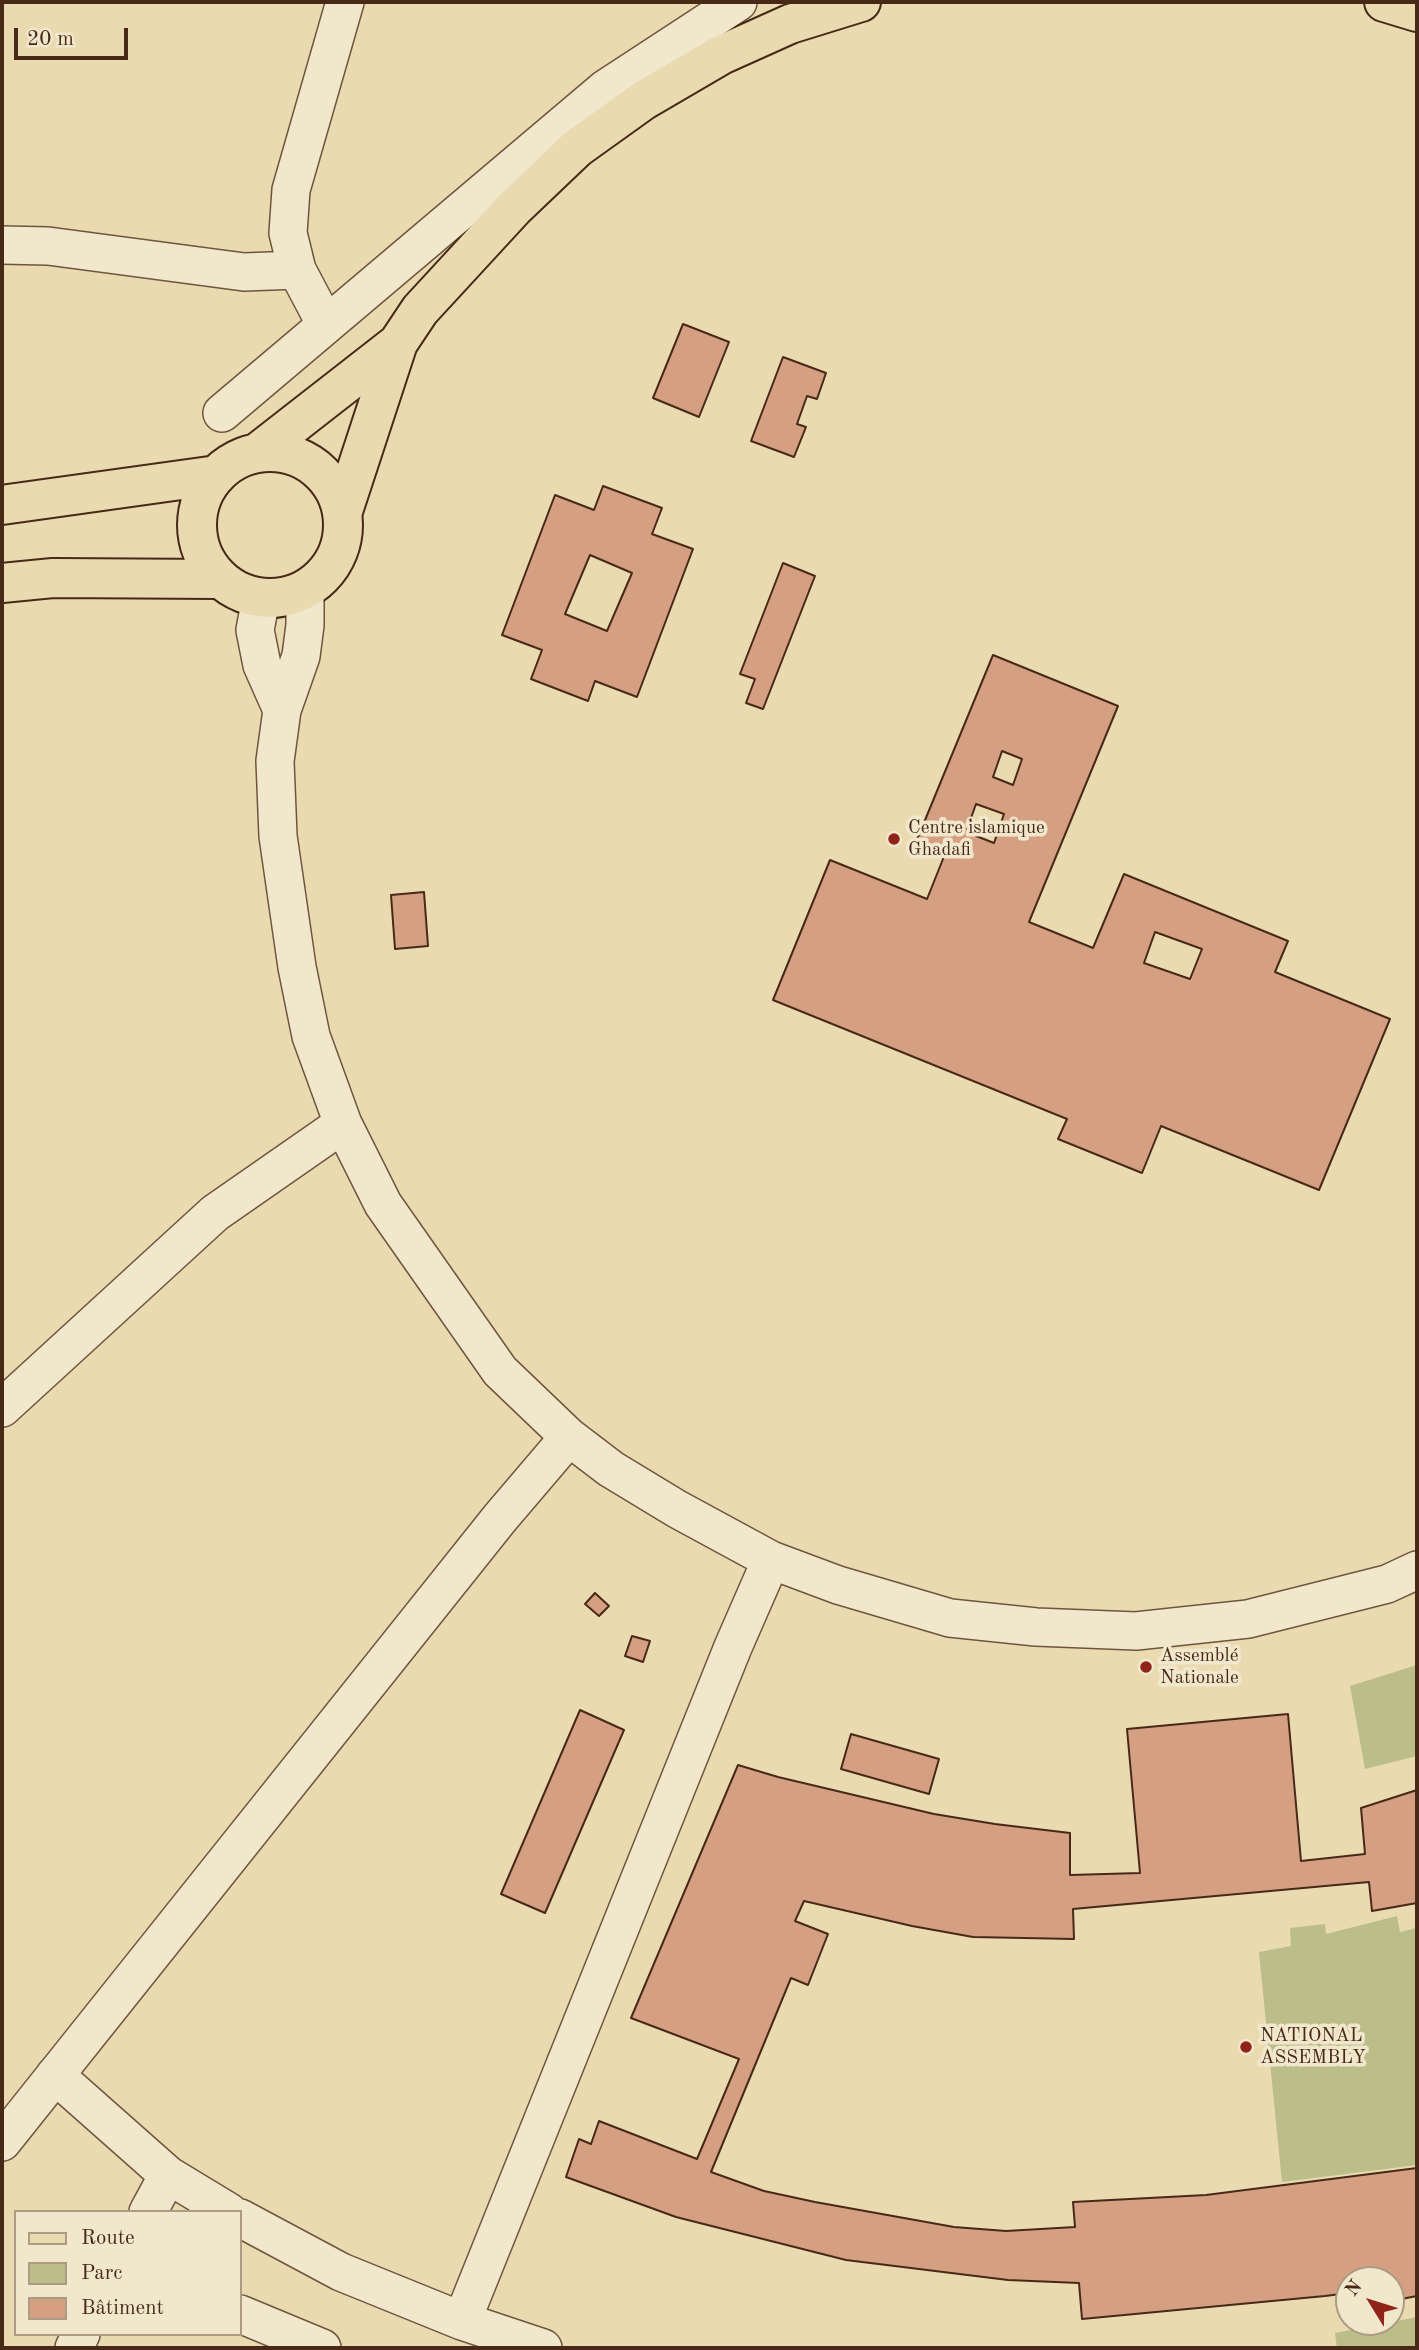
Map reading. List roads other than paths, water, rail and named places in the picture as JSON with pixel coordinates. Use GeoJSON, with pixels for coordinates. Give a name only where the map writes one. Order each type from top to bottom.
{"type":"FeatureCollection","features":[{"type":"Feature","properties":{"kind":"main road"},"geometry":{"type":"LineString","coordinates":[[343,511],[398,343],[420,310],[514,208],[578,148],[644,100],[721,55],[790,24],[860,2]]}},
{"type":"Feature","properties":{"kind":"main road"},"geometry":{"type":"LineString","coordinates":[[1384,2],[1417,12]]}},
{"type":"Feature","properties":{"kind":"main road"},"geometry":{"type":"LineString","coordinates":[[257,453],[398,343]]}},
{"type":"Feature","properties":{"kind":"main road"},"geometry":{"type":"LineString","coordinates":[[280,452],[302,458],[321,471],[335,489],[343,511],[344,535],[337,556],[324,576],[305,590],[284,598],[261,598],[238,592],[219,579],[205,561],[198,539],[197,516],[204,494],[217,475],[242,457],[257,453],[280,452]]}},
{"type":"Feature","properties":{"kind":"main road"},"geometry":{"type":"LineString","coordinates":[[2,505],[217,475]]}},
{"type":"Feature","properties":{"kind":"main road"},"geometry":{"type":"LineString","coordinates":[[2,583],[53,578],[219,579]]}},
{"type":"Feature","properties":{"kind":"street"},"geometry":{"type":"LineString","coordinates":[[325,323],[296,270],[288,233],[291,190],[345,2]]}},
{"type":"Feature","properties":{"kind":"street"},"geometry":{"type":"LineString","coordinates":[[222,413],[325,323],[605,89],[738,2]]}},
{"type":"Feature","properties":{"kind":"street"},"geometry":{"type":"LineString","coordinates":[[2,245],[48,246],[244,272],[296,270]]}},
{"type":"Feature","properties":{"kind":"street"},"geometry":{"type":"LineString","coordinates":[[305,590],[305,625],[300,656],[282,710],[275,761],[278,836],[287,906],[311,1036],[343,1124],[383,1205],[500,1371],[569,1437],[611,1469],[771,1560],[838,1585],[950,1618],[1036,1627],[1136,1631],[1248,1619],[1387,1584],[1417,1570]]}},
{"type":"Feature","properties":{"kind":"street"},"geometry":{"type":"LineString","coordinates":[[261,598],[256,630],[262,665],[282,710]]}},
{"type":"Feature","properties":{"kind":"street"},"geometry":{"type":"LineString","coordinates":[[2,1408],[215,1213],[343,1124]]}},
{"type":"Feature","properties":{"kind":"street"},"geometry":{"type":"LineString","coordinates":[[2,2142],[491,1529],[569,1437]]}},
{"type":"Feature","properties":{"kind":"street"},"geometry":{"type":"LineString","coordinates":[[462,2321],[733,1647],[771,1560]]}},
{"type":"Feature","properties":{"kind":"street"},"geometry":{"type":"LineString","coordinates":[[55,2076],[168,2175],[226,2210]]}},
{"type":"Feature","properties":{"kind":"street"},"geometry":{"type":"LineString","coordinates":[[149,2210],[168,2175]]}},
{"type":"Feature","properties":{"kind":"street"},"geometry":{"type":"LineString","coordinates":[[242,2219],[341,2272],[462,2321],[542,2348]]}},
{"type":"Feature","properties":{"kind":"street"},"geometry":{"type":"LineString","coordinates":[[242,2315],[322,2348]]}},
{"type":"Feature","properties":{"kind":"place","name":"Centre islamique Ghadafi"},"geometry":{"type":"Point","coordinates":[894,839]}},
{"type":"Feature","properties":{"kind":"place","name":"Assemblé Nationale"},"geometry":{"type":"Point","coordinates":[1146,1667]}},
{"type":"Feature","properties":{"kind":"place","name":"NATIONAL ASSEMBLY"},"geometry":{"type":"Point","coordinates":[1246,2047]}}]}
